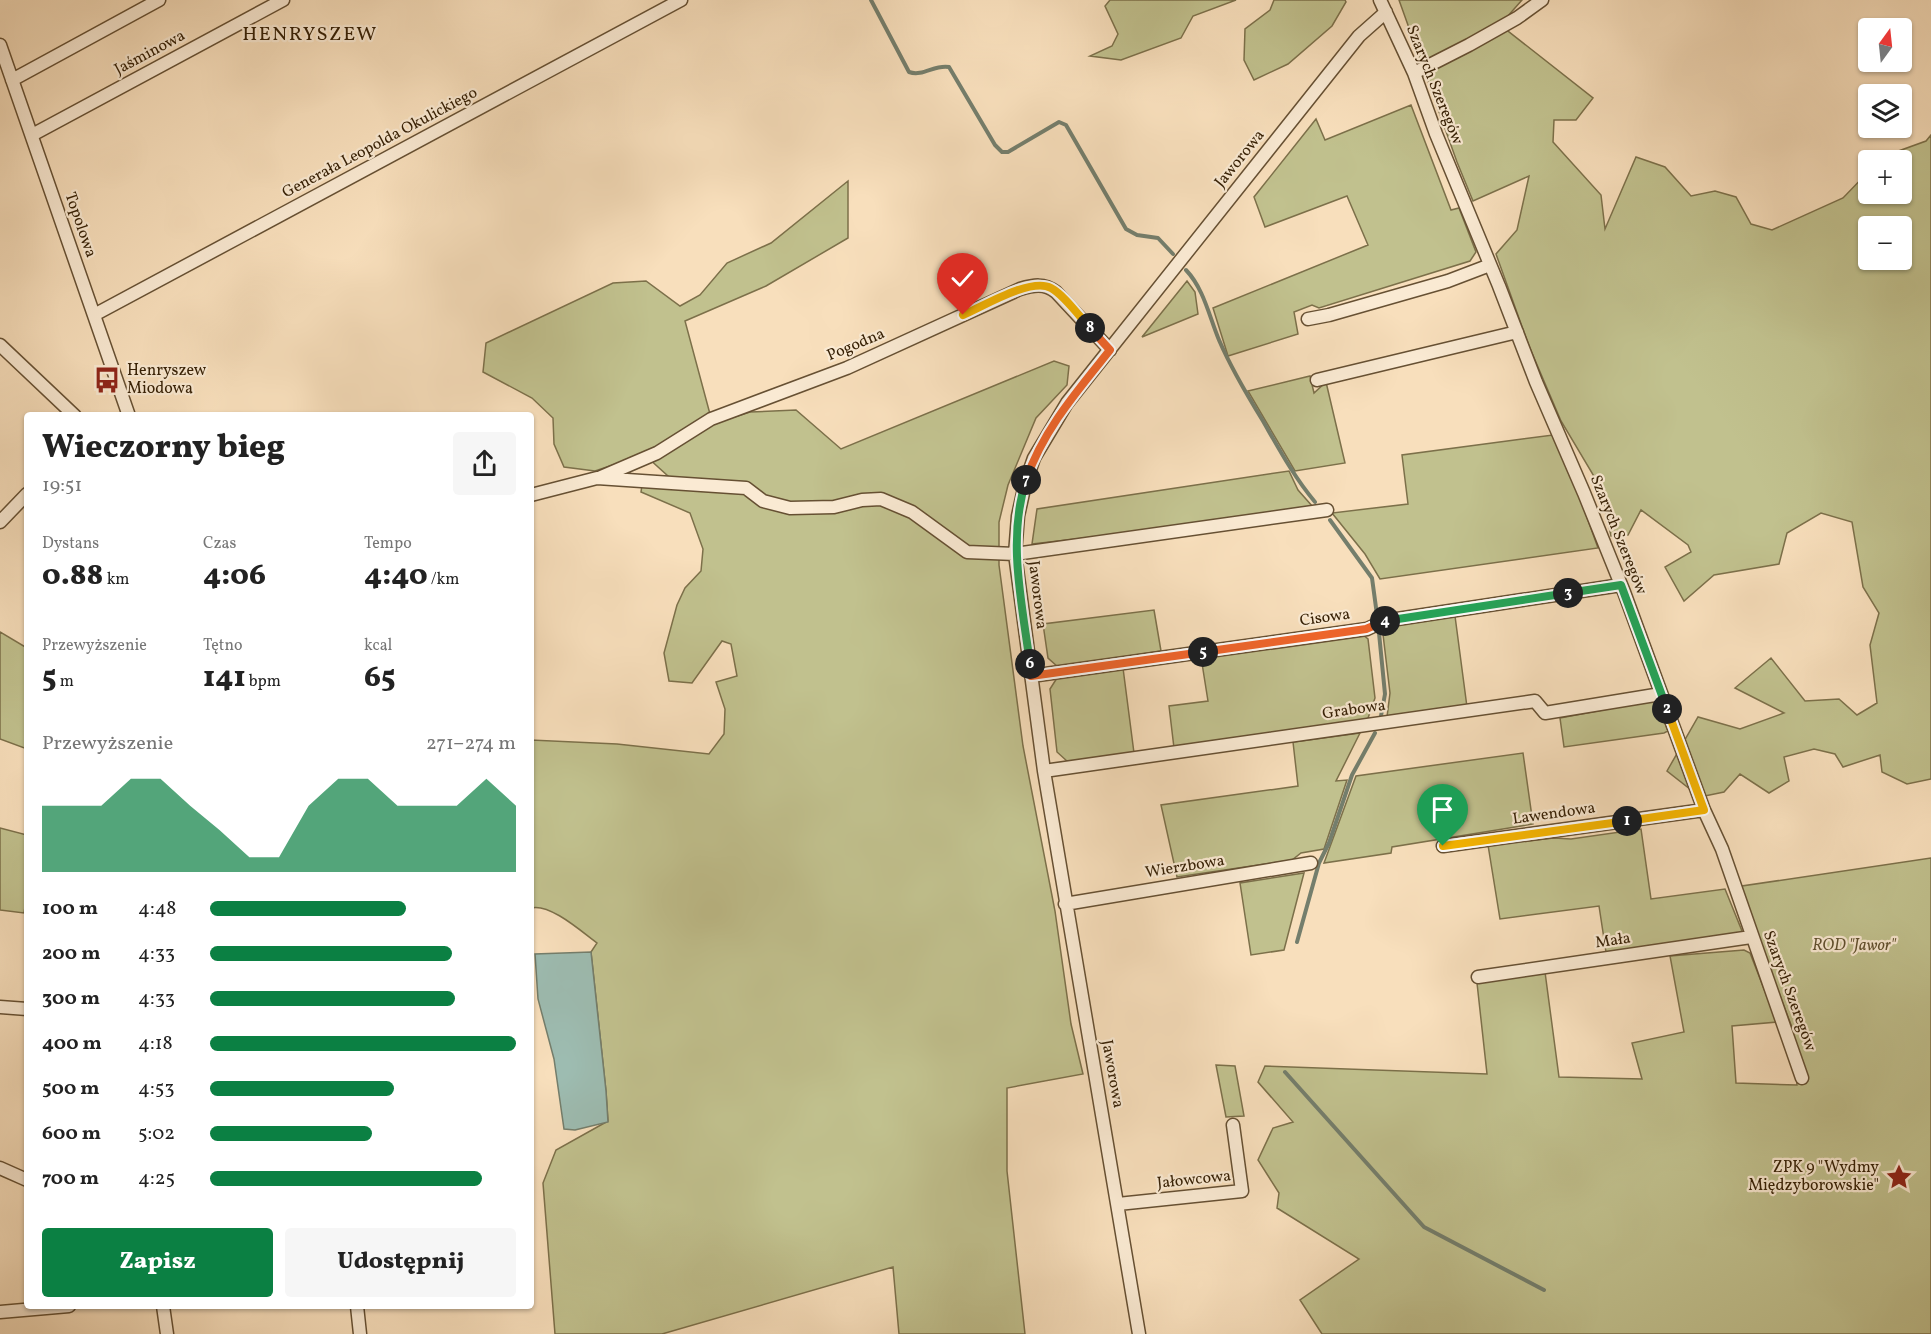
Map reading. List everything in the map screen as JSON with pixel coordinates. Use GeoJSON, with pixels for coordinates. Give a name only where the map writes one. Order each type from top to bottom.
{"type":"FeatureCollection","features":[{"type":"Feature","properties":{"kind":"street"},"geometry":{"type":"LineString","coordinates":[[12,80],[159,0]]}},
{"type":"Feature","properties":{"kind":"street","name":"Jaśminowa"},"geometry":{"type":"LineString","coordinates":[[32,135],[283,0]]}},
{"type":"Feature","properties":{"kind":"street","name":"Generała Leopolda Okulickiego"},"geometry":{"type":"LineString","coordinates":[[94,315],[681,0]]}},
{"type":"Feature","properties":{"kind":"street"},"geometry":{"type":"LineString","coordinates":[[1414,73],[1517,18],[1542,0]]}},
{"type":"Feature","properties":{"kind":"street","name":"Szarych Szeregów"},"geometry":{"type":"LineString","coordinates":[[1383,6],[1414,73],[1436,134],[1536,382],[1621,585],[1704,810],[1722,849],[1802,1078]]}},
{"type":"Feature","properties":{"kind":"street","name":"Jaworowa"},"geometry":{"type":"LineString","coordinates":[[1139,1334],[1044,771],[1016,554],[1018,516],[1034,458],[1067,403],[1383,6]]}},
{"type":"Feature","properties":{"kind":"street","name":"Topolowa"},"geometry":{"type":"LineString","coordinates":[[0,45],[128,412]]}},
{"type":"Feature","properties":{"kind":"street"},"geometry":{"type":"LineString","coordinates":[[1308,319],[1448,281],[1490,265]]}},
{"type":"Feature","properties":{"kind":"street","name":"Pogodna"},"geometry":{"type":"LineString","coordinates":[[597,478],[657,453],[711,418],[847,368],[1020,289],[1035,285],[1048,286],[1056,292],[1110,350]]}},
{"type":"Feature","properties":{"kind":"street"},"geometry":{"type":"LineString","coordinates":[[1317,380],[1517,332]]}},
{"type":"Feature","properties":{"kind":"street"},"geometry":{"type":"LineString","coordinates":[[0,345],[71,412]]}},
{"type":"Feature","properties":{"kind":"street"},"geometry":{"type":"LineString","coordinates":[[534,494],[597,478],[746,488],[764,501],[790,508],[834,507],[862,500],[881,499],[912,512],[967,552],[1016,554],[1328,510]]}},
{"type":"Feature","properties":{"kind":"street"},"geometry":{"type":"LineString","coordinates":[[0,522],[24,497]]}},
{"type":"Feature","properties":{"kind":"street","name":"Cisowa"},"geometry":{"type":"LineString","coordinates":[[1031,676],[1366,629],[1384,621],[1621,585]]}},
{"type":"Feature","properties":{"kind":"street","name":"Grabowa"},"geometry":{"type":"LineString","coordinates":[[1044,771],[1535,701],[1545,714],[1661,694]]}},
{"type":"Feature","properties":{"kind":"street","name":"Lawendowa"},"geometry":{"type":"LineString","coordinates":[[1443,846],[1704,810]]}},
{"type":"Feature","properties":{"kind":"street","name":"Wierzbowa"},"geometry":{"type":"LineString","coordinates":[[1065,904],[1311,863]]}},
{"type":"Feature","properties":{"kind":"street","name":"Mała"},"geometry":{"type":"LineString","coordinates":[[1478,977],[1751,937]]}},
{"type":"Feature","properties":{"kind":"street"},"geometry":{"type":"LineString","coordinates":[[0,1008],[24,1009]]}},
{"type":"Feature","properties":{"kind":"street","name":"Jałowcowa"},"geometry":{"type":"LineString","coordinates":[[1118,1204],[1242,1191],[1233,1125]]}},
{"type":"Feature","properties":{"kind":"street"},"geometry":{"type":"LineString","coordinates":[[0,1168],[24,1179]]}},
{"type":"Feature","properties":{"kind":"street"},"geometry":{"type":"LineString","coordinates":[[0,1312],[34,1309]]}},
{"type":"Feature","properties":{"kind":"street"},"geometry":{"type":"LineString","coordinates":[[163,1309],[167,1334]]}},
{"type":"Feature","properties":{"kind":"street"},"geometry":{"type":"LineString","coordinates":[[357,1309],[360,1334]]}},
{"type":"Feature","properties":{"kind":"green space"},"geometry":{"type":"Polygon","coordinates":[[[1110,0],[1236,0],[1193,16],[1181,38],[1121,60],[1090,56],[1112,46],[1118,34],[1105,6],[1110,0]]]}},
{"type":"Feature","properties":{"kind":"green space"},"geometry":{"type":"Polygon","coordinates":[[[1274,0],[1345,0],[1346,2],[1332,26],[1288,64],[1254,80],[1244,60],[1245,29],[1270,10],[1274,0]]]}},
{"type":"Feature","properties":{"kind":"green space"},"geometry":{"type":"Polygon","coordinates":[[[1399,0],[1522,0],[1507,17],[1508,31],[1593,98],[1576,120],[1554,120],[1553,142],[1601,195],[1605,229],[1636,157],[1665,167],[1691,196],[1715,191],[1736,197],[1751,224],[1772,230],[1843,198],[1858,182],[1858,204],[1912,204],[1912,150],[1901,150],[1926,141],[1931,135],[1931,779],[1907,784],[1882,772],[1880,755],[1843,767],[1835,754],[1814,749],[1784,757],[1789,781],[1769,793],[1740,774],[1724,792],[1700,797],[1667,771],[1698,717],[1740,729],[1784,713],[1735,688],[1771,658],[1805,701],[1839,699],[1857,715],[1877,703],[1870,645],[1879,613],[1863,587],[1852,522],[1821,513],[1787,533],[1779,564],[1714,575],[1684,601],[1665,567],[1691,552],[1688,545],[1641,510],[1628,535],[1611,536],[1601,488],[1561,421],[1529,346],[1496,254],[1517,230],[1529,176],[1473,201],[1399,0]]]}},
{"type":"Feature","properties":{"kind":"green space"},"geometry":{"type":"Polygon","coordinates":[[[1411,105],[1451,210],[1459,208],[1476,252],[1470,261],[1319,308],[1312,305],[1294,312],[1298,334],[1228,356],[1213,308],[1368,245],[1347,196],[1265,227],[1254,197],[1316,119],[1325,140],[1411,105]]]}},
{"type":"Feature","properties":{"kind":"green space"},"geometry":{"type":"Polygon","coordinates":[[[848,181],[848,238],[766,286],[685,321],[710,414],[693,430],[750,412],[796,410],[841,449],[1054,361],[1069,366],[1067,385],[1036,418],[1008,485],[999,522],[999,565],[1023,746],[1055,911],[1071,1024],[1083,1074],[1007,1088],[1007,1171],[1025,1334],[899,1334],[893,1267],[662,1334],[555,1334],[543,1183],[556,1150],[608,1121],[591,952],[597,943],[556,914],[534,908],[534,740],[617,744],[709,754],[724,734],[725,709],[716,682],[737,676],[731,644],[722,641],[692,683],[669,681],[664,653],[677,605],[685,588],[701,571],[703,549],[690,513],[641,492],[642,485],[669,477],[647,457],[628,460],[595,471],[564,467],[554,444],[553,418],[532,398],[483,372],[486,343],[613,283],[646,281],[680,306],[700,295],[727,263],[771,243],[848,181]]]}},
{"type":"Feature","properties":{"kind":"green space"},"geometry":{"type":"Polygon","coordinates":[[[1187,281],[1195,292],[1198,314],[1142,337],[1187,281]]]}},
{"type":"Feature","properties":{"kind":"green space"},"geometry":{"type":"Polygon","coordinates":[[[1310,376],[1314,393],[1326,382],[1345,463],[1295,471],[1248,391],[1310,376]]]}},
{"type":"Feature","properties":{"kind":"green space"},"geometry":{"type":"Polygon","coordinates":[[[1553,435],[1573,478],[1598,548],[1380,579],[1365,554],[1332,513],[1408,504],[1402,455],[1553,435]]]}},
{"type":"Feature","properties":{"kind":"green space"},"geometry":{"type":"Polygon","coordinates":[[[1289,471],[1298,490],[1313,507],[1137,532],[1032,544],[1037,509],[1289,471]]]}},
{"type":"Feature","properties":{"kind":"green space"},"geometry":{"type":"Polygon","coordinates":[[[1154,610],[1161,651],[1058,667],[1048,658],[1043,624],[1154,610]]]}},
{"type":"Feature","properties":{"kind":"green space"},"geometry":{"type":"Polygon","coordinates":[[[1455,616],[1467,707],[1387,717],[1390,693],[1382,626],[1455,616]]]}},
{"type":"Feature","properties":{"kind":"green space"},"geometry":{"type":"Polygon","coordinates":[[[0,632],[24,646],[24,748],[0,739],[0,632]]]}},
{"type":"Feature","properties":{"kind":"green space"},"geometry":{"type":"Polygon","coordinates":[[[1363,635],[1368,639],[1375,698],[1367,721],[1174,748],[1169,706],[1208,701],[1201,657],[1363,635]]]}},
{"type":"Feature","properties":{"kind":"green space"},"geometry":{"type":"Polygon","coordinates":[[[1123,668],[1134,753],[1068,762],[1057,752],[1050,689],[1057,678],[1123,668]]]}},
{"type":"Feature","properties":{"kind":"green space"},"geometry":{"type":"Polygon","coordinates":[[[1656,700],[1668,731],[1564,747],[1560,718],[1656,700]]]}},
{"type":"Feature","properties":{"kind":"green space"},"geometry":{"type":"Polygon","coordinates":[[[1360,733],[1336,781],[1347,780],[1324,849],[1301,853],[1292,860],[1177,877],[1161,805],[1298,786],[1293,742],[1360,733]]]}},
{"type":"Feature","properties":{"kind":"green space"},"geometry":{"type":"Polygon","coordinates":[[[1523,753],[1533,824],[1392,847],[1391,853],[1324,863],[1356,776],[1523,753]]]}},
{"type":"Feature","properties":{"kind":"green space"},"geometry":{"type":"Polygon","coordinates":[[[0,828],[24,834],[24,913],[0,910],[0,828]]]}},
{"type":"Feature","properties":{"kind":"green space"},"geometry":{"type":"Polygon","coordinates":[[[1641,829],[1651,899],[1725,889],[1742,931],[1739,935],[1606,952],[1599,906],[1500,919],[1488,845],[1554,838],[1571,839],[1641,829]]]}},
{"type":"Feature","properties":{"kind":"green space","name":"ROD \"Jawor\""},"geometry":{"type":"Polygon","coordinates":[[[1931,858],[1931,1334],[1322,1334],[1300,1300],[1359,1259],[1277,1208],[1279,1193],[1258,1160],[1273,1128],[1293,1122],[1258,1082],[1265,1066],[1487,1074],[1477,983],[1545,972],[1559,1077],[1642,1079],[1632,1043],[1684,1032],[1670,956],[1744,950],[1750,953],[1777,1022],[1732,1026],[1736,1083],[1797,1085],[1791,1032],[1793,1030],[1743,899],[1742,886],[1931,858]]]}},
{"type":"Feature","properties":{"kind":"green space"},"geometry":{"type":"Polygon","coordinates":[[[1304,873],[1284,950],[1251,955],[1240,883],[1304,873]]]}},
{"type":"Feature","properties":{"kind":"green space"},"geometry":{"type":"Polygon","coordinates":[[[1216,1065],[1235,1066],[1244,1116],[1226,1117],[1216,1065]]]}},
{"type":"Feature","properties":{"kind":"water"},"geometry":{"type":"Polygon","coordinates":[[[591,952],[608,1122],[575,1130],[564,1129],[554,1059],[538,999],[535,954],[591,952]]]}},
{"type":"Feature","properties":{"kind":"waterway"},"geometry":{"type":"LineString","coordinates":[[871,0],[909,72],[919,73],[939,67],[949,67],[995,145],[1002,152],[1008,152],[1059,122],[1066,125],[1126,229],[1137,235],[1158,238],[1173,254]]}},
{"type":"Feature","properties":{"kind":"waterway"},"geometry":{"type":"LineString","coordinates":[[1186,270],[1202,294],[1219,340],[1240,381],[1287,463],[1315,502]]}},
{"type":"Feature","properties":{"kind":"waterway"},"geometry":{"type":"LineString","coordinates":[[1330,520],[1372,578],[1377,615]]}},
{"type":"Feature","properties":{"kind":"waterway"},"geometry":{"type":"LineString","coordinates":[[1379,633],[1385,694],[1381,716]]}},
{"type":"Feature","properties":{"kind":"waterway"},"geometry":{"type":"LineString","coordinates":[[1297,942],[1319,863],[1329,843],[1352,775],[1375,733]]}},
{"type":"Feature","properties":{"kind":"waterway"},"geometry":{"type":"LineString","coordinates":[[1285,1072],[1424,1227],[1544,1290]]}},
{"type":"Feature","properties":{"kind":"place","name":"Henryszew Miodowa"},"geometry":{"type":"Point","coordinates":[107,380]}},
{"type":"Feature","properties":{"kind":"place","name":"ZPK 9 \"Wydmy Międzyborowskie\""},"geometry":{"type":"Point","coordinates":[1899,1177]}},
{"type":"Feature","properties":{"kind":"district","name":"HENRYSZEW"},"geometry":{"type":"Point","coordinates":[310,35]}},
{"type":"Feature","properties":{"kind":"route"},"geometry":{"type":"LineString","coordinates":[[963,315],[1020,289],[1035,285],[1048,286],[1110,350],[1067,403],[1034,458],[1025,484],[1018,516],[1016,554],[1031,676],[1366,629],[1384,621],[1621,585],[1704,810],[1443,846]]}}]}
